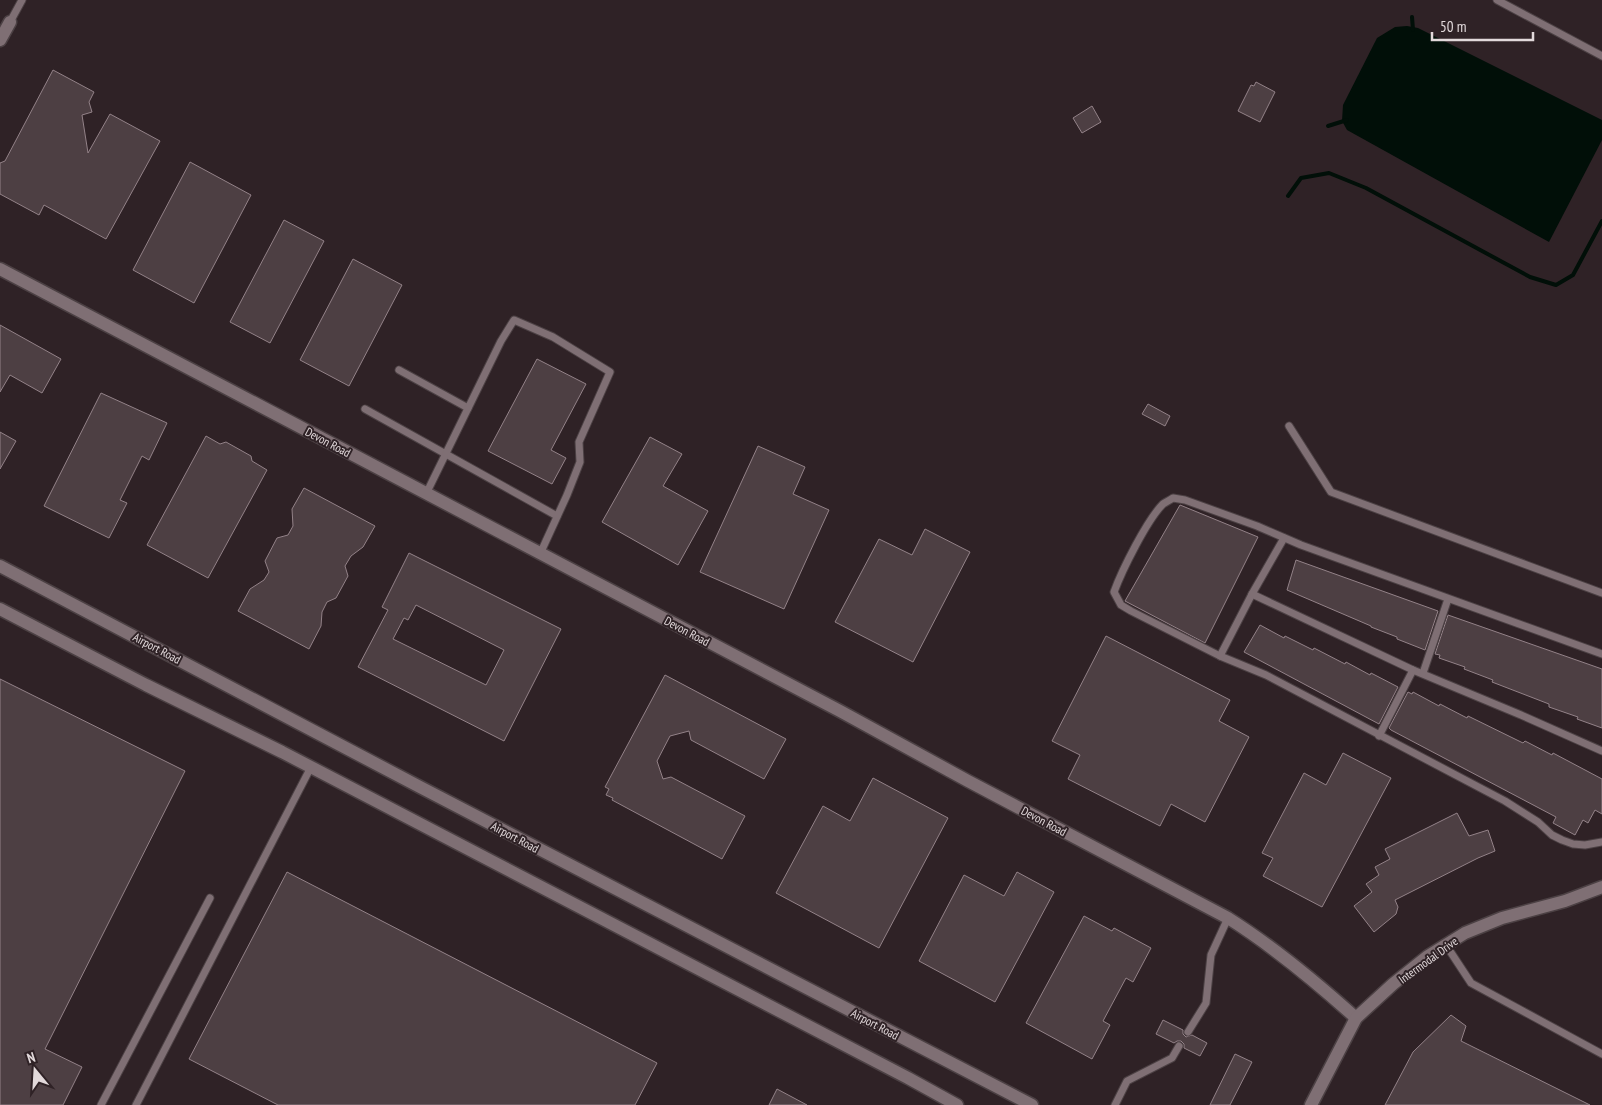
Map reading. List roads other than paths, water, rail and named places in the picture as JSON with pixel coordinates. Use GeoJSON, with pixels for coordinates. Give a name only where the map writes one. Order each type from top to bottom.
{"type":"FeatureCollection","features":[{"type":"Feature","properties":{"kind":"main road"},"geometry":{"type":"LineString","coordinates":[[0,40],[10,22]]}},
{"type":"Feature","properties":{"kind":"main road","name":"Devon Road"},"geometry":{"type":"LineString","coordinates":[[0,269],[840,711],[968,781],[1228,918],[1256,935],[1356,1018]]}},
{"type":"Feature","properties":{"kind":"main road","name":"Airport Road"},"geometry":{"type":"LineString","coordinates":[[0,566],[481,819],[1032,1105]]}},
{"type":"Feature","properties":{"kind":"main road"},"geometry":{"type":"LineString","coordinates":[[0,609],[310,767],[882,1064],[957,1105]]}},
{"type":"Feature","properties":{"kind":"main road","name":"Intermodal Drive"},"geometry":{"type":"LineString","coordinates":[[1311,1105],[1356,1018],[1393,984],[1428,956],[1466,933],[1502,918],[1565,901],[1602,887]]}},
{"type":"Feature","properties":{"kind":"lane"},"geometry":{"type":"LineString","coordinates":[[10,22],[22,0]]}},
{"type":"Feature","properties":{"kind":"lane"},"geometry":{"type":"LineString","coordinates":[[1497,0],[1602,56]]}},
{"type":"Feature","properties":{"kind":"lane"},"geometry":{"type":"LineString","coordinates":[[426,494],[501,341],[514,320],[553,337],[610,372],[579,442],[580,462],[540,554]]}},
{"type":"Feature","properties":{"kind":"lane"},"geometry":{"type":"LineString","coordinates":[[399,370],[468,408]]}},
{"type":"Feature","properties":{"kind":"lane"},"geometry":{"type":"LineString","coordinates":[[366,409],[445,455],[557,516]]}},
{"type":"Feature","properties":{"kind":"lane"},"geometry":{"type":"LineString","coordinates":[[1289,426],[1331,492],[1602,593]]}},
{"type":"Feature","properties":{"kind":"lane"},"geometry":{"type":"LineString","coordinates":[[1602,654],[1448,599],[1185,500],[1173,498],[1164,503],[1154,515],[1117,582],[1114,592],[1121,605],[1131,611],[1220,656],[1266,675],[1505,802],[1538,822],[1552,835],[1573,844],[1584,845],[1602,842]]}},
{"type":"Feature","properties":{"kind":"lane"},"geometry":{"type":"LineString","coordinates":[[1220,656],[1284,538]]}},
{"type":"Feature","properties":{"kind":"lane"},"geometry":{"type":"LineString","coordinates":[[1252,594],[1413,670],[1602,751]]}},
{"type":"Feature","properties":{"kind":"lane"},"geometry":{"type":"LineString","coordinates":[[1423,674],[1448,599]]}},
{"type":"Feature","properties":{"kind":"lane"},"geometry":{"type":"LineString","coordinates":[[1379,736],[1413,670]]}},
{"type":"Feature","properties":{"kind":"lane"},"geometry":{"type":"LineString","coordinates":[[138,1104],[310,767]]}},
{"type":"Feature","properties":{"kind":"lane"},"geometry":{"type":"LineString","coordinates":[[100,1105],[210,898]]}},
{"type":"Feature","properties":{"kind":"lane"},"geometry":{"type":"LineString","coordinates":[[1188,1032],[1206,1003],[1212,955],[1228,918]]}},
{"type":"Feature","properties":{"kind":"lane"},"geometry":{"type":"LineString","coordinates":[[1446,945],[1472,983],[1602,1054]]}},
{"type":"Feature","properties":{"kind":"lane"},"geometry":{"type":"LineString","coordinates":[[1115,1105],[1127,1081],[1172,1058],[1179,1046]]}},
{"type":"Feature","properties":{"kind":"waterway"},"geometry":{"type":"LineString","coordinates":[[1412,17],[1413,30]]}},
{"type":"Feature","properties":{"kind":"waterway"},"geometry":{"type":"LineString","coordinates":[[1328,126],[1347,120]]}},
{"type":"Feature","properties":{"kind":"waterway"},"geometry":{"type":"LineString","coordinates":[[1288,196],[1301,178],[1329,173],[1366,188],[1530,277],[1556,285],[1573,275],[1602,221]]}}]}
